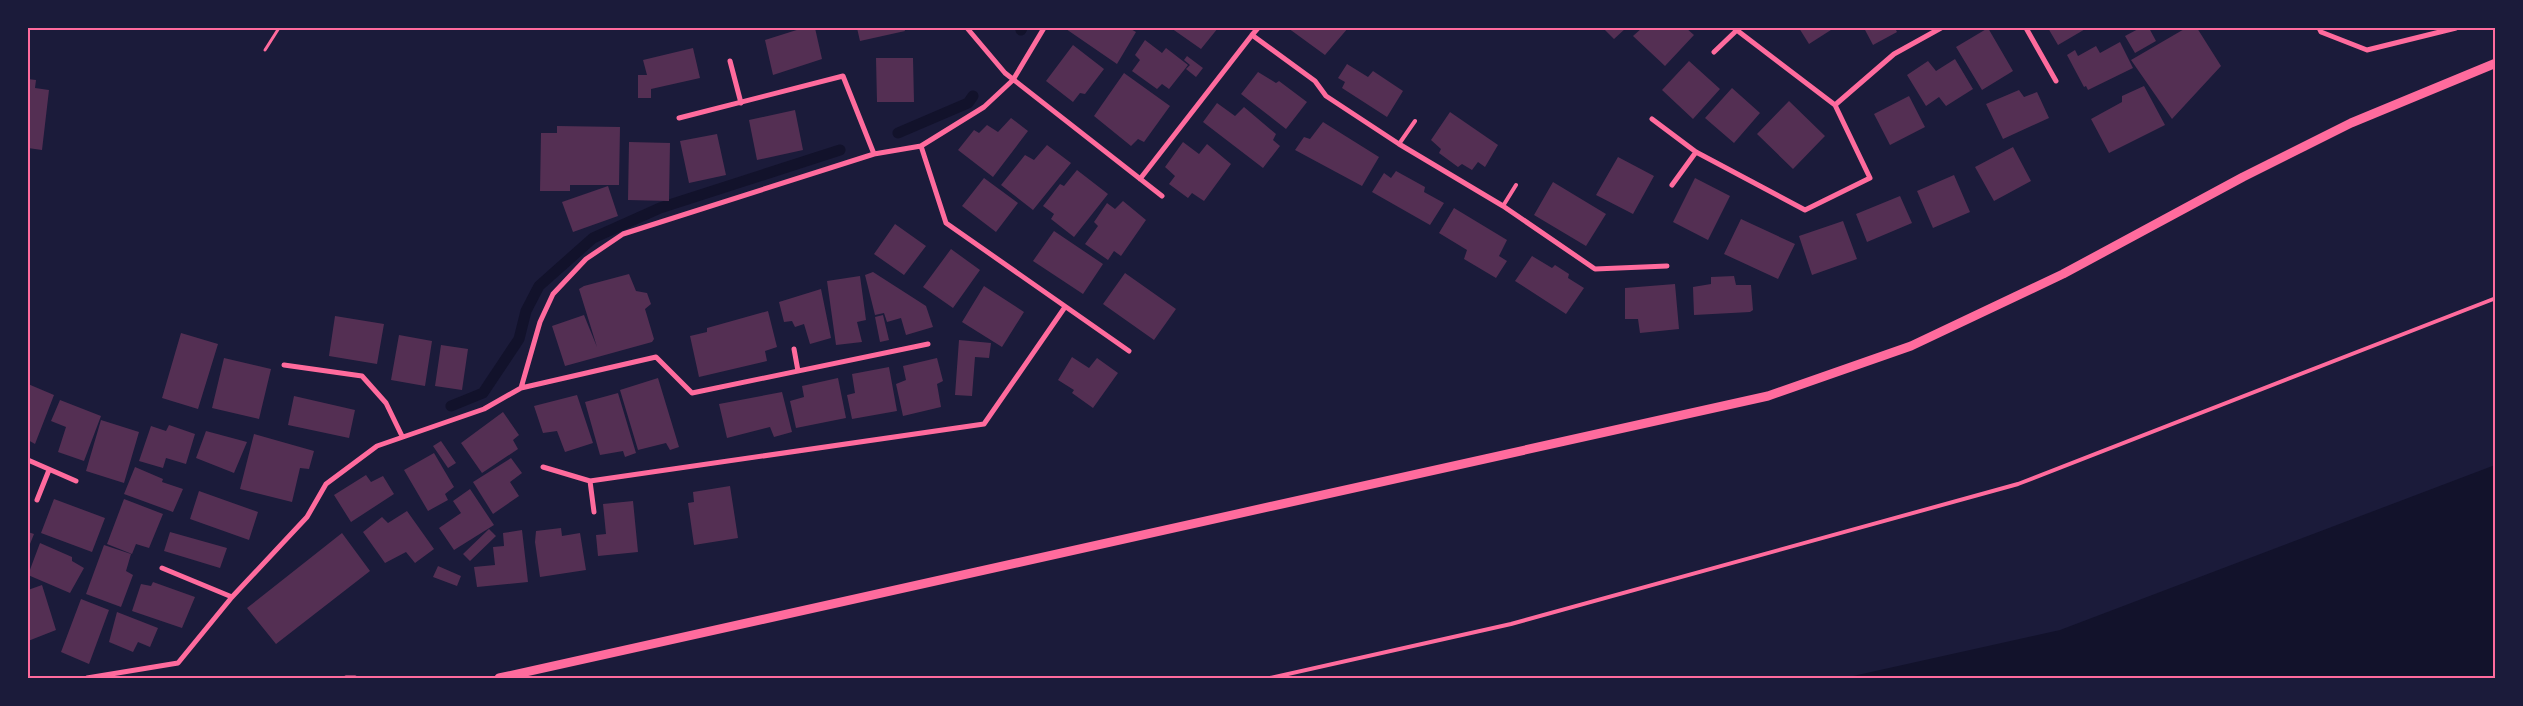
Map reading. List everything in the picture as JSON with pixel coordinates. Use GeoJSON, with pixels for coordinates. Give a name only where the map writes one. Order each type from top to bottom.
{"type":"FeatureCollection","features":[{"type":"Feature","properties":{"kind":"street"},"geometry":{"type":"LineString","coordinates":[[967,28],[1013,80],[1162,196]]}},
{"type":"Feature","properties":{"kind":"street"},"geometry":{"type":"LineString","coordinates":[[520,388],[540,322],[553,294],[586,259],[623,234],[874,154],[921,146],[984,106],[1013,80],[1044,28]]}},
{"type":"Feature","properties":{"kind":"street"},"geometry":{"type":"LineString","coordinates":[[1140,179],[1258,28]]}},
{"type":"Feature","properties":{"kind":"street"},"geometry":{"type":"LineString","coordinates":[[1835,105],[1894,54],[1941,28]]}},
{"type":"Feature","properties":{"kind":"street"},"geometry":{"type":"LineString","coordinates":[[2026,28],[2056,81]]}},
{"type":"Feature","properties":{"kind":"street"},"geometry":{"type":"LineString","coordinates":[[2319,28],[2321,32],[2367,50],[2456,28]]}},
{"type":"Feature","properties":{"kind":"street"},"geometry":{"type":"LineString","coordinates":[[1652,119],[1696,152],[1805,210],[1870,178],[1835,105],[1736,29],[1714,52]]}},
{"type":"Feature","properties":{"kind":"street"},"geometry":{"type":"LineString","coordinates":[[1252,34],[1316,81],[1326,96],[1399,144],[1503,206],[1595,269],[1667,266]]}},
{"type":"Feature","properties":{"kind":"street"},"geometry":{"type":"LineString","coordinates":[[730,61],[741,103]]}},
{"type":"Feature","properties":{"kind":"street"},"geometry":{"type":"LineString","coordinates":[[500,678],[1768,396],[1910,346],[2063,274],[2243,177],[2351,123],[2496,63]]}},
{"type":"Feature","properties":{"kind":"street"},"geometry":{"type":"LineString","coordinates":[[679,118],[843,76],[874,154]]}},
{"type":"Feature","properties":{"kind":"street"},"geometry":{"type":"LineString","coordinates":[[921,146],[946,223],[1129,351]]}},
{"type":"Feature","properties":{"kind":"street"},"geometry":{"type":"LineString","coordinates":[[1672,185],[1696,152]]}},
{"type":"Feature","properties":{"kind":"street"},"geometry":{"type":"LineString","coordinates":[[543,467],[590,481],[984,424],[1065,307]]}},
{"type":"Feature","properties":{"kind":"street"},"geometry":{"type":"LineString","coordinates":[[87,678],[178,663],[232,597],[307,517],[326,484],[377,446],[484,409],[520,388],[656,357],[692,393],[928,344]]}},
{"type":"Feature","properties":{"kind":"street"},"geometry":{"type":"LineString","coordinates":[[794,349],[798,371]]}},
{"type":"Feature","properties":{"kind":"street"},"geometry":{"type":"LineString","coordinates":[[284,365],[362,376],[386,403],[402,436]]}},
{"type":"Feature","properties":{"kind":"street"},"geometry":{"type":"LineString","coordinates":[[28,460],[76,481]]}},
{"type":"Feature","properties":{"kind":"street"},"geometry":{"type":"LineString","coordinates":[[37,500],[49,470]]}},
{"type":"Feature","properties":{"kind":"street"},"geometry":{"type":"LineString","coordinates":[[590,481],[594,512]]}},
{"type":"Feature","properties":{"kind":"street"},"geometry":{"type":"LineString","coordinates":[[162,568],[232,597]]}},
{"type":"Feature","properties":{"kind":"street"},"geometry":{"type":"LineString","coordinates":[[346,678],[355,678]]}},
{"type":"Feature","properties":{"kind":"lane"},"geometry":{"type":"LineString","coordinates":[[1399,144],[1415,121]]}},
{"type":"Feature","properties":{"kind":"lane"},"geometry":{"type":"LineString","coordinates":[[1503,206],[1516,185]]}},
{"type":"Feature","properties":{"kind":"lane"},"geometry":{"type":"LineString","coordinates":[[1270,678],[1511,624],[2018,484],[2496,298]]}},
{"type":"Feature","properties":{"kind":"path"},"geometry":{"type":"LineString","coordinates":[[265,50],[279,28]]}},
{"type":"Feature","properties":{"kind":"shaded area"},"geometry":{"type":"Polygon","coordinates":[[[2495,465],[2495,678],[1844,678],[2060,630],[2495,465]]]}},
{"type":"Feature","properties":{"kind":"building"},"geometry":{"type":"Polygon","coordinates":[[[803,28],[815,28],[822,59],[773,75],[765,40],[803,28]]]}},
{"type":"Feature","properties":{"kind":"building"},"geometry":{"type":"Polygon","coordinates":[[[857,28],[904,28],[905,31],[860,41],[857,28]]]}},
{"type":"Feature","properties":{"kind":"building"},"geometry":{"type":"Polygon","coordinates":[[[1067,28],[1129,28],[1136,32],[1117,64],[1067,28]]]}},
{"type":"Feature","properties":{"kind":"building"},"geometry":{"type":"Polygon","coordinates":[[[1171,28],[1218,28],[1201,49],[1171,28]]]}},
{"type":"Feature","properties":{"kind":"building"},"geometry":{"type":"Polygon","coordinates":[[[1288,28],[1348,28],[1325,55],[1288,28]]]}},
{"type":"Feature","properties":{"kind":"building"},"geometry":{"type":"Polygon","coordinates":[[[1603,28],[1626,28],[1614,39],[1603,28]]]}},
{"type":"Feature","properties":{"kind":"building"},"geometry":{"type":"Polygon","coordinates":[[[1642,28],[1686,28],[1694,35],[1665,66],[1633,36],[1642,28]]]}},
{"type":"Feature","properties":{"kind":"building"},"geometry":{"type":"Polygon","coordinates":[[[1799,28],[1834,28],[1809,44],[1799,28]]]}},
{"type":"Feature","properties":{"kind":"building"},"geometry":{"type":"Polygon","coordinates":[[[1864,28],[1895,28],[1897,32],[1873,45],[1864,28]]]}},
{"type":"Feature","properties":{"kind":"building"},"geometry":{"type":"Polygon","coordinates":[[[1988,28],[2013,71],[1982,90],[1956,47],[1988,28]]]}},
{"type":"Feature","properties":{"kind":"building"},"geometry":{"type":"Polygon","coordinates":[[[2048,28],[2087,28],[2058,45],[2048,28]]]}},
{"type":"Feature","properties":{"kind":"building"},"geometry":{"type":"Polygon","coordinates":[[[2140,28],[2149,28],[2156,41],[2135,53],[2125,36],[2140,28]]]}},
{"type":"Feature","properties":{"kind":"building"},"geometry":{"type":"Polygon","coordinates":[[[2186,28],[2197,28],[2221,66],[2172,119],[2131,60],[2186,28]]]}},
{"type":"Feature","properties":{"kind":"building"},"geometry":{"type":"Polygon","coordinates":[[[1145,40],[1162,53],[1166,48],[1188,65],[1169,89],[1162,84],[1157,89],[1132,71],[1140,60],[1135,55],[1145,40]]]}},
{"type":"Feature","properties":{"kind":"building"},"geometry":{"type":"Polygon","coordinates":[[[2120,42],[2133,68],[2088,90],[2086,86],[2084,87],[2067,55],[2075,50],[2078,56],[2096,46],[2100,53],[2120,42]]]}},
{"type":"Feature","properties":{"kind":"building"},"geometry":{"type":"Polygon","coordinates":[[[1073,45],[1104,69],[1085,94],[1080,93],[1073,102],[1046,81],[1073,45]]]}},
{"type":"Feature","properties":{"kind":"building"},"geometry":{"type":"Polygon","coordinates":[[[693,48],[700,78],[651,89],[651,98],[638,98],[638,75],[647,75],[643,60],[693,48]]]}},
{"type":"Feature","properties":{"kind":"building"},"geometry":{"type":"Polygon","coordinates":[[[1187,56],[1203,68],[1196,77],[1186,69],[1190,65],[1184,60],[1187,56]]]}},
{"type":"Feature","properties":{"kind":"building"},"geometry":{"type":"Polygon","coordinates":[[[876,58],[913,58],[914,102],[877,102],[876,58]]]}},
{"type":"Feature","properties":{"kind":"building"},"geometry":{"type":"Polygon","coordinates":[[[1955,59],[1973,89],[1946,106],[1939,97],[1926,106],[1907,75],[1928,61],[1936,71],[1955,59]]]}},
{"type":"Feature","properties":{"kind":"building"},"geometry":{"type":"Polygon","coordinates":[[[1689,61],[1720,89],[1693,119],[1662,90],[1689,61]]]}},
{"type":"Feature","properties":{"kind":"building"},"geometry":{"type":"Polygon","coordinates":[[[1347,64],[1368,77],[1373,71],[1403,91],[1387,117],[1342,88],[1345,82],[1338,78],[1347,64]]]}},
{"type":"Feature","properties":{"kind":"building"},"geometry":{"type":"Polygon","coordinates":[[[1258,72],[1276,83],[1279,81],[1307,102],[1286,129],[1241,94],[1258,72]]]}},
{"type":"Feature","properties":{"kind":"building"},"geometry":{"type":"Polygon","coordinates":[[[1124,73],[1170,106],[1144,142],[1138,139],[1131,146],[1094,116],[1124,73]]]}},
{"type":"Feature","properties":{"kind":"building"},"geometry":{"type":"Polygon","coordinates":[[[28,79],[36,80],[35,88],[49,90],[42,150],[28,148],[28,79]]]}},
{"type":"Feature","properties":{"kind":"building"},"geometry":{"type":"Polygon","coordinates":[[[2144,86],[2165,125],[2109,153],[2091,119],[2122,102],[2122,96],[2144,86]]]}},
{"type":"Feature","properties":{"kind":"building"},"geometry":{"type":"Polygon","coordinates":[[[1732,88],[1760,113],[1734,143],[1705,118],[1732,88]]]}},
{"type":"Feature","properties":{"kind":"building"},"geometry":{"type":"Polygon","coordinates":[[[2019,90],[2024,97],[2037,92],[2049,118],[2003,139],[1986,104],[2019,90]]]}},
{"type":"Feature","properties":{"kind":"building"},"geometry":{"type":"Polygon","coordinates":[[[1909,96],[1925,127],[1890,145],[1874,114],[1909,96]]]}},
{"type":"Feature","properties":{"kind":"building"},"geometry":{"type":"Polygon","coordinates":[[[1789,101],[1825,136],[1793,169],[1757,134],[1789,101]]]}},
{"type":"Feature","properties":{"kind":"building"},"geometry":{"type":"Polygon","coordinates":[[[1217,103],[1235,116],[1244,107],[1276,134],[1273,140],[1280,146],[1263,168],[1203,122],[1217,103]]]}},
{"type":"Feature","properties":{"kind":"building"},"geometry":{"type":"Polygon","coordinates":[[[795,110],[803,150],[757,160],[749,120],[795,110]]]}},
{"type":"Feature","properties":{"kind":"building"},"geometry":{"type":"Polygon","coordinates":[[[1450,112],[1498,145],[1485,167],[1478,162],[1472,170],[1462,164],[1458,167],[1439,153],[1441,149],[1431,140],[1450,112]]]}},
{"type":"Feature","properties":{"kind":"building"},"geometry":{"type":"Polygon","coordinates":[[[1011,118],[1028,131],[993,177],[958,150],[974,130],[979,133],[987,125],[998,132],[1011,118]]]}},
{"type":"Feature","properties":{"kind":"building"},"geometry":{"type":"Polygon","coordinates":[[[1323,122],[1379,157],[1362,186],[1295,150],[1304,137],[1310,139],[1323,122]]]}},
{"type":"Feature","properties":{"kind":"building"},"geometry":{"type":"Polygon","coordinates":[[[557,126],[620,127],[619,185],[570,185],[570,191],[540,191],[541,133],[557,133],[557,126]]]}},
{"type":"Feature","properties":{"kind":"building"},"geometry":{"type":"Polygon","coordinates":[[[717,134],[726,175],[689,183],[680,141],[717,134]]]}},
{"type":"Feature","properties":{"kind":"building"},"geometry":{"type":"Polygon","coordinates":[[[629,142],[670,143],[669,201],[628,200],[629,142]]]}},
{"type":"Feature","properties":{"kind":"building"},"geometry":{"type":"Polygon","coordinates":[[[1183,142],[1199,154],[1207,144],[1231,164],[1204,201],[1192,193],[1188,198],[1169,184],[1175,176],[1165,167],[1183,142]]]}},
{"type":"Feature","properties":{"kind":"building"},"geometry":{"type":"Polygon","coordinates":[[[1047,145],[1071,163],[1033,210],[1001,185],[1025,155],[1034,160],[1047,145]]]}},
{"type":"Feature","properties":{"kind":"building"},"geometry":{"type":"Polygon","coordinates":[[[2013,147],[2031,181],[1994,201],[1975,167],[2013,147]]]}},
{"type":"Feature","properties":{"kind":"building"},"geometry":{"type":"Polygon","coordinates":[[[1618,157],[1654,176],[1633,214],[1596,195],[1618,157]]]}},
{"type":"Feature","properties":{"kind":"building"},"geometry":{"type":"Polygon","coordinates":[[[1077,170],[1108,194],[1074,237],[1051,219],[1054,214],[1043,206],[1060,184],[1064,186],[1077,170]]]}},
{"type":"Feature","properties":{"kind":"building"},"geometry":{"type":"Polygon","coordinates":[[[1396,171],[1425,187],[1424,192],[1444,203],[1430,225],[1372,192],[1384,173],[1391,178],[1396,171]]]}},
{"type":"Feature","properties":{"kind":"building"},"geometry":{"type":"Polygon","coordinates":[[[1954,175],[1970,212],[1933,228],[1917,191],[1954,175]]]}},
{"type":"Feature","properties":{"kind":"building"},"geometry":{"type":"Polygon","coordinates":[[[984,178],[1018,203],[996,232],[962,206],[984,178]]]}},
{"type":"Feature","properties":{"kind":"building"},"geometry":{"type":"Polygon","coordinates":[[[1695,178],[1730,196],[1708,240],[1673,222],[1695,178]]]}},
{"type":"Feature","properties":{"kind":"building"},"geometry":{"type":"Polygon","coordinates":[[[1553,182],[1606,214],[1586,246],[1534,215],[1553,182]]]}},
{"type":"Feature","properties":{"kind":"building"},"geometry":{"type":"Polygon","coordinates":[[[608,186],[618,216],[573,232],[562,202],[608,186]]]}},
{"type":"Feature","properties":{"kind":"building"},"geometry":{"type":"Polygon","coordinates":[[[1900,196],[1912,223],[1867,242],[1856,214],[1900,196]]]}},
{"type":"Feature","properties":{"kind":"building"},"geometry":{"type":"Polygon","coordinates":[[[1123,201],[1146,220],[1121,256],[1114,251],[1108,260],[1085,244],[1098,226],[1094,222],[1107,203],[1115,209],[1123,201]]]}},
{"type":"Feature","properties":{"kind":"building"},"geometry":{"type":"Polygon","coordinates":[[[1454,208],[1507,240],[1499,256],[1507,261],[1496,278],[1464,259],[1467,250],[1439,233],[1454,208]]]}},
{"type":"Feature","properties":{"kind":"building"},"geometry":{"type":"Polygon","coordinates":[[[1741,219],[1795,244],[1778,279],[1724,254],[1741,219]]]}},
{"type":"Feature","properties":{"kind":"building"},"geometry":{"type":"Polygon","coordinates":[[[1843,221],[1857,259],[1812,275],[1799,236],[1843,221]]]}},
{"type":"Feature","properties":{"kind":"building"},"geometry":{"type":"Polygon","coordinates":[[[895,224],[926,246],[904,275],[874,254],[895,224]]]}},
{"type":"Feature","properties":{"kind":"building"},"geometry":{"type":"Polygon","coordinates":[[[1054,231],[1103,264],[1083,294],[1033,261],[1054,231]]]}},
{"type":"Feature","properties":{"kind":"building"},"geometry":{"type":"Polygon","coordinates":[[[951,249],[980,270],[953,308],[923,287],[951,249]]]}},
{"type":"Feature","properties":{"kind":"building"},"geometry":{"type":"Polygon","coordinates":[[[1532,256],[1552,268],[1555,265],[1569,274],[1568,278],[1584,288],[1566,314],[1515,281],[1532,256]]]}},
{"type":"Feature","properties":{"kind":"building"},"geometry":{"type":"Polygon","coordinates":[[[873,272],[926,306],[933,327],[906,335],[901,318],[887,322],[884,313],[875,315],[865,275],[873,272]]]}},
{"type":"Feature","properties":{"kind":"building"},"geometry":{"type":"Polygon","coordinates":[[[1125,273],[1176,309],[1154,340],[1103,304],[1125,273]]]}},
{"type":"Feature","properties":{"kind":"building"},"geometry":{"type":"Polygon","coordinates":[[[629,274],[636,291],[647,293],[651,304],[645,309],[654,339],[652,342],[565,366],[552,326],[584,315],[597,347],[579,289],[629,274]]]}},
{"type":"Feature","properties":{"kind":"building"},"geometry":{"type":"Polygon","coordinates":[[[860,276],[866,320],[857,322],[862,342],[836,345],[827,281],[860,276]]]}},
{"type":"Feature","properties":{"kind":"building"},"geometry":{"type":"Polygon","coordinates":[[[1734,276],[1736,285],[1751,285],[1753,310],[1750,312],[1694,315],[1693,287],[1711,284],[1711,277],[1734,276]]]}},
{"type":"Feature","properties":{"kind":"building"},"geometry":{"type":"Polygon","coordinates":[[[1675,284],[1679,329],[1640,333],[1638,319],[1625,319],[1625,288],[1675,284]]]}},
{"type":"Feature","properties":{"kind":"building"},"geometry":{"type":"Polygon","coordinates":[[[984,286],[1024,312],[1002,347],[962,322],[984,286]]]}},
{"type":"Feature","properties":{"kind":"building"},"geometry":{"type":"Polygon","coordinates":[[[821,289],[831,338],[810,344],[804,324],[795,327],[792,321],[784,322],[779,302],[821,289]]]}},
{"type":"Feature","properties":{"kind":"building"},"geometry":{"type":"Polygon","coordinates":[[[768,311],[777,347],[765,351],[767,361],[699,377],[690,336],[707,332],[707,328],[768,311]]]}},
{"type":"Feature","properties":{"kind":"building"},"geometry":{"type":"Polygon","coordinates":[[[883,315],[889,340],[880,342],[875,317],[883,315]]]}},
{"type":"Feature","properties":{"kind":"building"},"geometry":{"type":"Polygon","coordinates":[[[335,316],[384,324],[377,364],[329,356],[335,316]]]}},
{"type":"Feature","properties":{"kind":"building"},"geometry":{"type":"Polygon","coordinates":[[[181,333],[218,344],[198,409],[162,398],[181,333]]]}},
{"type":"Feature","properties":{"kind":"building"},"geometry":{"type":"Polygon","coordinates":[[[399,335],[432,341],[425,386],[391,380],[399,335]]]}},
{"type":"Feature","properties":{"kind":"building"},"geometry":{"type":"Polygon","coordinates":[[[959,340],[991,343],[989,358],[975,357],[972,396],[955,395],[959,340]]]}},
{"type":"Feature","properties":{"kind":"building"},"geometry":{"type":"Polygon","coordinates":[[[441,345],[468,349],[462,390],[435,386],[441,345]]]}},
{"type":"Feature","properties":{"kind":"building"},"geometry":{"type":"Polygon","coordinates":[[[1072,357],[1089,368],[1097,358],[1118,373],[1093,408],[1072,393],[1074,390],[1058,380],[1072,357]]]}},
{"type":"Feature","properties":{"kind":"building"},"geometry":{"type":"Polygon","coordinates":[[[224,358],[271,369],[259,419],[212,408],[224,358]]]}},
{"type":"Feature","properties":{"kind":"building"},"geometry":{"type":"Polygon","coordinates":[[[937,358],[943,381],[937,384],[941,407],[903,416],[896,384],[906,380],[903,366],[937,358]]]}},
{"type":"Feature","properties":{"kind":"building"},"geometry":{"type":"Polygon","coordinates":[[[889,367],[897,411],[852,419],[847,395],[855,393],[852,374],[889,367]]]}},
{"type":"Feature","properties":{"kind":"building"},"geometry":{"type":"Polygon","coordinates":[[[658,378],[679,447],[670,450],[666,443],[638,450],[620,390],[658,378]]]}},
{"type":"Feature","properties":{"kind":"building"},"geometry":{"type":"Polygon","coordinates":[[[838,378],[846,418],[796,428],[790,401],[804,397],[802,386],[838,378]]]}},
{"type":"Feature","properties":{"kind":"building"},"geometry":{"type":"Polygon","coordinates":[[[28,384],[54,395],[35,444],[28,440],[28,384]]]}},
{"type":"Feature","properties":{"kind":"building"},"geometry":{"type":"Polygon","coordinates":[[[782,392],[792,432],[774,437],[770,427],[727,438],[719,404],[782,392]]]}},
{"type":"Feature","properties":{"kind":"building"},"geometry":{"type":"Polygon","coordinates":[[[618,393],[636,453],[625,457],[623,451],[600,455],[585,402],[618,393]]]}},
{"type":"Feature","properties":{"kind":"building"},"geometry":{"type":"Polygon","coordinates":[[[577,395],[593,443],[565,452],[557,431],[543,433],[534,406],[577,395]]]}},
{"type":"Feature","properties":{"kind":"building"},"geometry":{"type":"Polygon","coordinates":[[[294,396],[355,410],[349,438],[288,425],[294,396]]]}},
{"type":"Feature","properties":{"kind":"building"},"geometry":{"type":"Polygon","coordinates":[[[60,400],[101,416],[84,461],[58,452],[66,427],[51,421],[60,400]]]}},
{"type":"Feature","properties":{"kind":"building"},"geometry":{"type":"Polygon","coordinates":[[[503,412],[519,435],[513,440],[518,449],[482,473],[461,443],[503,412]]]}},
{"type":"Feature","properties":{"kind":"building"},"geometry":{"type":"Polygon","coordinates":[[[101,420],[139,432],[124,483],[86,471],[101,420]]]}},
{"type":"Feature","properties":{"kind":"building"},"geometry":{"type":"Polygon","coordinates":[[[169,425],[195,434],[186,464],[166,458],[163,468],[139,461],[151,426],[166,431],[169,425]]]}},
{"type":"Feature","properties":{"kind":"building"},"geometry":{"type":"Polygon","coordinates":[[[206,431],[247,442],[234,473],[196,458],[206,431]]]}},
{"type":"Feature","properties":{"kind":"building"},"geometry":{"type":"Polygon","coordinates":[[[254,434],[314,451],[309,469],[300,468],[292,502],[240,489],[254,434]]]}},
{"type":"Feature","properties":{"kind":"building"},"geometry":{"type":"Polygon","coordinates":[[[441,441],[456,463],[448,468],[433,446],[441,441]]]}},
{"type":"Feature","properties":{"kind":"building"},"geometry":{"type":"Polygon","coordinates":[[[434,453],[454,487],[445,494],[448,500],[428,511],[404,470],[434,453]]]}},
{"type":"Feature","properties":{"kind":"building"},"geometry":{"type":"Polygon","coordinates":[[[511,458],[522,473],[510,482],[519,496],[493,514],[473,482],[511,458]]]}},
{"type":"Feature","properties":{"kind":"building"},"geometry":{"type":"Polygon","coordinates":[[[135,467],[163,479],[162,482],[183,489],[173,512],[124,494],[135,467]]]}},
{"type":"Feature","properties":{"kind":"building"},"geometry":{"type":"Polygon","coordinates":[[[366,475],[371,482],[383,476],[394,494],[351,522],[334,495],[366,475]]]}},
{"type":"Feature","properties":{"kind":"building"},"geometry":{"type":"Polygon","coordinates":[[[730,486],[738,538],[694,545],[688,503],[694,502],[693,492],[730,486]]]}},
{"type":"Feature","properties":{"kind":"building"},"geometry":{"type":"Polygon","coordinates":[[[470,489],[494,525],[454,550],[439,528],[461,513],[453,501],[470,489]]]}},
{"type":"Feature","properties":{"kind":"building"},"geometry":{"type":"Polygon","coordinates":[[[199,491],[258,512],[249,540],[190,519],[199,491]]]}},
{"type":"Feature","properties":{"kind":"building"},"geometry":{"type":"Polygon","coordinates":[[[54,499],[105,518],[92,552],[41,533],[54,499]]]}},
{"type":"Feature","properties":{"kind":"building"},"geometry":{"type":"Polygon","coordinates":[[[124,499],[163,514],[149,548],[136,544],[132,554],[107,544],[124,499]]]}},
{"type":"Feature","properties":{"kind":"building"},"geometry":{"type":"Polygon","coordinates":[[[633,501],[638,552],[598,556],[596,535],[606,534],[603,504],[633,501]]]}},
{"type":"Feature","properties":{"kind":"building"},"geometry":{"type":"Polygon","coordinates":[[[407,511],[434,549],[415,563],[406,552],[385,563],[363,532],[382,517],[388,523],[407,511]]]}},
{"type":"Feature","properties":{"kind":"building"},"geometry":{"type":"Polygon","coordinates":[[[561,528],[562,536],[580,533],[586,570],[540,577],[535,542],[536,531],[561,528]]]}},
{"type":"Feature","properties":{"kind":"building"},"geometry":{"type":"Polygon","coordinates":[[[489,529],[496,536],[470,561],[463,554],[489,529]]]}},
{"type":"Feature","properties":{"kind":"building"},"geometry":{"type":"Polygon","coordinates":[[[522,530],[528,582],[477,587],[474,567],[495,565],[493,547],[504,546],[503,533],[522,530]]]}},
{"type":"Feature","properties":{"kind":"building"},"geometry":{"type":"Polygon","coordinates":[[[28,532],[34,534],[28,549],[28,532]]]}},
{"type":"Feature","properties":{"kind":"building"},"geometry":{"type":"Polygon","coordinates":[[[170,532],[227,548],[220,568],[164,551],[170,532]]]}},
{"type":"Feature","properties":{"kind":"building"},"geometry":{"type":"Polygon","coordinates":[[[342,533],[370,571],[276,644],[247,608],[342,533]]]}},
{"type":"Feature","properties":{"kind":"building"},"geometry":{"type":"Polygon","coordinates":[[[40,543],[72,557],[72,561],[84,568],[70,593],[28,575],[40,543]]]}},
{"type":"Feature","properties":{"kind":"building"},"geometry":{"type":"Polygon","coordinates":[[[104,545],[131,554],[126,571],[133,575],[121,607],[86,594],[104,545]]]}},
{"type":"Feature","properties":{"kind":"building"},"geometry":{"type":"Polygon","coordinates":[[[438,566],[461,576],[457,586],[433,577],[438,566]]]}},
{"type":"Feature","properties":{"kind":"building"},"geometry":{"type":"Polygon","coordinates":[[[153,582],[195,597],[182,628],[132,611],[141,584],[151,586],[153,582]]]}},
{"type":"Feature","properties":{"kind":"building"},"geometry":{"type":"Polygon","coordinates":[[[42,585],[56,630],[28,641],[28,590],[42,585]]]}},
{"type":"Feature","properties":{"kind":"building"},"geometry":{"type":"Polygon","coordinates":[[[81,599],[109,610],[89,664],[61,652],[81,599]]]}},
{"type":"Feature","properties":{"kind":"building"},"geometry":{"type":"Polygon","coordinates":[[[117,612],[158,628],[150,647],[138,642],[133,652],[109,642],[117,612]]]}},
{"type":"Feature","properties":{"kind":"waterway"},"geometry":{"type":"LineString","coordinates":[[898,133],[968,103],[973,96]]}},
{"type":"Feature","properties":{"kind":"waterway"},"geometry":{"type":"LineString","coordinates":[[451,406],[483,393],[519,339],[526,311],[539,286],[593,238],[660,208],[840,150]]}}]}
